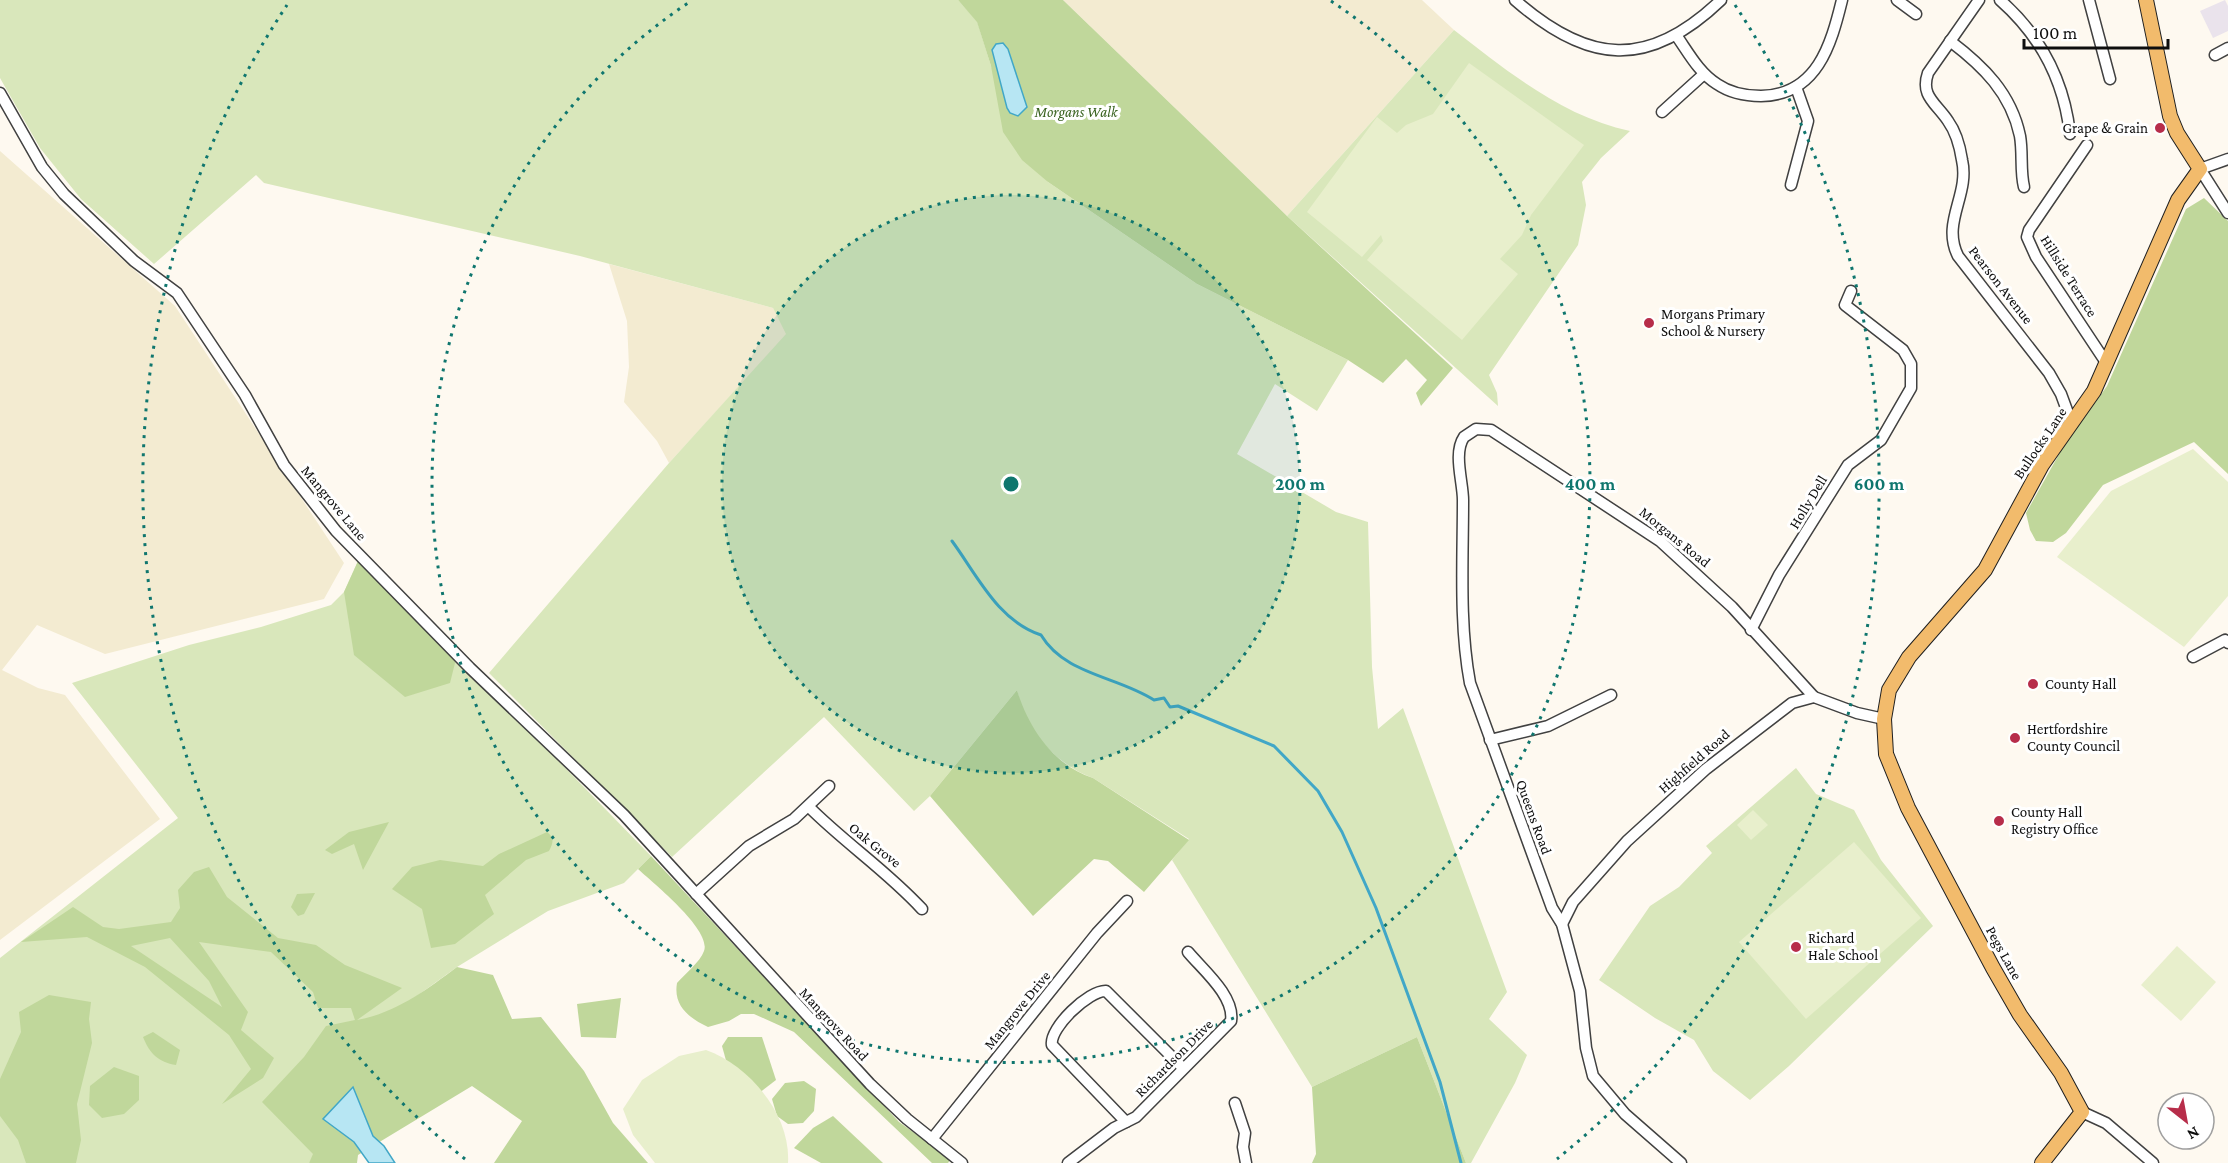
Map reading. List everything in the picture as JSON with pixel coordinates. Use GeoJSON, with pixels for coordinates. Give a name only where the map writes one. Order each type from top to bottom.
{"type":"FeatureCollection","features":[{"type":"Feature","properties":{"kind":"main road"},"geometry":{"type":"LineString","coordinates":[[2146,0],[2170,116],[2177,133],[2200,169]]}},
{"type":"Feature","properties":{"kind":"main road","name":"Bullocks Lane"},"geometry":{"type":"LineString","coordinates":[[1884,719],[1886,700],[1895,679],[1909,657],[1985,570],[2042,465],[2094,391],[2178,200],[2200,169]]}},
{"type":"Feature","properties":{"kind":"main road","name":"Pegs Lane"},"geometry":{"type":"LineString","coordinates":[[1884,719],[1886,754],[1908,808],[1993,968],[2020,1015],[2071,1089],[2082,1112]]}},
{"type":"Feature","properties":{"kind":"main road"},"geometry":{"type":"LineString","coordinates":[[2043,1163],[2082,1112]]}},
{"type":"Feature","properties":{"kind":"street"},"geometry":{"type":"LineString","coordinates":[[1515,0],[1560,33],[1592,47],[1627,51],[1676,36],[1702,18],[1721,0]]}},
{"type":"Feature","properties":{"kind":"street"},"geometry":{"type":"LineString","coordinates":[[1676,36],[1704,74],[1727,90],[1753,95],[1774,95],[1796,87],[1813,74],[1827,53],[1842,0]]}},
{"type":"Feature","properties":{"kind":"street"},"geometry":{"type":"LineString","coordinates":[[1897,0],[1916,14]]}},
{"type":"Feature","properties":{"kind":"street","name":"Pearson Avenue"},"geometry":{"type":"LineString","coordinates":[[1979,0],[1928,72],[1925,82],[1930,101],[1954,133],[1963,164],[1964,186],[1951,230],[1954,247],[2049,373],[2061,394],[2072,424]]}},
{"type":"Feature","properties":{"kind":"street"},"geometry":{"type":"LineString","coordinates":[[2000,0],[2028,28],[2052,65],[2066,108],[2070,134]]}},
{"type":"Feature","properties":{"kind":"street"},"geometry":{"type":"LineString","coordinates":[[2089,0],[2110,80]]}},
{"type":"Feature","properties":{"kind":"street"},"geometry":{"type":"LineString","coordinates":[[1950,42],[1984,69],[2003,93],[2020,136],[2025,187]]}},
{"type":"Feature","properties":{"kind":"street"},"geometry":{"type":"LineString","coordinates":[[2215,55],[2228,48]]}},
{"type":"Feature","properties":{"kind":"street"},"geometry":{"type":"LineString","coordinates":[[1662,112],[1704,74]]}},
{"type":"Feature","properties":{"kind":"street"},"geometry":{"type":"LineString","coordinates":[[1791,185],[1808,121],[1796,87]]}},
{"type":"Feature","properties":{"kind":"street","name":"Mangrove Lane"},"geometry":{"type":"LineString","coordinates":[[0,93],[42,166],[64,194],[134,261],[177,292],[245,395],[284,465],[310,501],[360,556],[470,668],[624,815],[696,894]]}},
{"type":"Feature","properties":{"kind":"street","name":"Hillside Terrace"},"geometry":{"type":"LineString","coordinates":[[2087,145],[2029,230],[2027,237],[2036,257],[2107,363]]}},
{"type":"Feature","properties":{"kind":"street"},"geometry":{"type":"LineString","coordinates":[[2228,159],[2200,169],[2228,213]]}},
{"type":"Feature","properties":{"kind":"street","name":"Holly Dell"},"geometry":{"type":"LineString","coordinates":[[1751,630],[1779,574],[1848,465],[1881,440],[1911,388],[1912,374],[1907,356],[1896,343],[1845,305],[1851,291]]}},
{"type":"Feature","properties":{"kind":"street","name":"Morgans Road"},"geometry":{"type":"LineString","coordinates":[[1461,441],[1476,429],[1491,430],[1622,514],[1679,557],[1814,697]]}},
{"type":"Feature","properties":{"kind":"street","name":"Queens Road"},"geometry":{"type":"LineString","coordinates":[[1461,441],[1465,648],[1470,683],[1552,908],[1562,924],[1580,991],[1586,1048],[1593,1076],[1625,1114],[1681,1163]]}},
{"type":"Feature","properties":{"kind":"street"},"geometry":{"type":"LineString","coordinates":[[2193,657],[2227,641]]}},
{"type":"Feature","properties":{"kind":"street"},"geometry":{"type":"LineString","coordinates":[[1490,740],[1548,726],[1611,695]]}},
{"type":"Feature","properties":{"kind":"street"},"geometry":{"type":"LineString","coordinates":[[1814,697],[1857,713],[1884,719]]}},
{"type":"Feature","properties":{"kind":"street","name":"Highfield Road"},"geometry":{"type":"LineString","coordinates":[[1562,924],[1573,903],[1590,880],[1673,797],[1761,724],[1792,703],[1803,698],[1814,697]]}},
{"type":"Feature","properties":{"kind":"street"},"geometry":{"type":"LineString","coordinates":[[696,894],[748,846],[767,833],[787,824],[829,786]]}},
{"type":"Feature","properties":{"kind":"street","name":"Oak Grove"},"geometry":{"type":"LineString","coordinates":[[808,807],[867,859],[885,871],[922,909]]}},
{"type":"Feature","properties":{"kind":"street","name":"Mangrove Road"},"geometry":{"type":"LineString","coordinates":[[696,894],[886,1100],[962,1163]]}},
{"type":"Feature","properties":{"kind":"street","name":"Mangrove Drive"},"geometry":{"type":"LineString","coordinates":[[932,1139],[1097,933],[1127,901]]}},
{"type":"Feature","properties":{"kind":"street","name":"Richardson Drive"},"geometry":{"type":"LineString","coordinates":[[1068,1163],[1114,1128],[1136,1117],[1228,1025],[1232,1015],[1218,987],[1188,952]]}},
{"type":"Feature","properties":{"kind":"street"},"geometry":{"type":"LineString","coordinates":[[1126,1122],[1052,1045],[1053,1033],[1088,995],[1106,992],[1183,1068]]}},
{"type":"Feature","properties":{"kind":"street"},"geometry":{"type":"LineString","coordinates":[[1235,1103],[1245,1133],[1243,1147],[1246,1163]]}},
{"type":"Feature","properties":{"kind":"street"},"geometry":{"type":"LineString","coordinates":[[2082,1112],[2106,1123],[2153,1163]]}},
{"type":"Feature","properties":{"kind":"shaded area"},"geometry":{"type":"Polygon","coordinates":[[[1063,0],[1422,0],[1454,30],[1287,216],[1063,0]]]}},
{"type":"Feature","properties":{"kind":"shaded area"},"geometry":{"type":"Polygon","coordinates":[[[2225,0],[2228,6],[2228,31],[2213,38],[2200,11],[2225,0]]]}},
{"type":"Feature","properties":{"kind":"shaded area"},"geometry":{"type":"Polygon","coordinates":[[[0,151],[175,306],[344,563],[324,599],[105,654],[37,625],[2,670],[38,688],[65,695],[160,819],[0,940],[0,151]]]}},
{"type":"Feature","properties":{"kind":"shaded area"},"geometry":{"type":"Polygon","coordinates":[[[609,264],[773,308],[787,334],[669,463],[657,441],[624,402],[629,367],[627,321],[609,264]]]}},
{"type":"Feature","properties":{"kind":"green space"},"geometry":{"type":"Polygon","coordinates":[[[0,0],[958,0],[977,21],[991,66],[1048,182],[1197,284],[1348,360],[1317,411],[1275,384],[1237,454],[1336,512],[1368,522],[1372,667],[1378,729],[1403,708],[1507,992],[1489,1019],[1527,1055],[1515,1083],[1471,1163],[1466,1163],[1417,1037],[1312,1087],[1172,860],[1189,839],[1093,778],[1075,770],[1058,757],[1042,742],[1028,722],[1017,690],[930,796],[914,811],[824,717],[672,857],[489,673],[669,463],[786,334],[773,308],[580,256],[264,183],[256,175],[154,264],[81,199],[40,148],[0,78],[0,0]]]}},
{"type":"Feature","properties":{"kind":"green space","name":"Morgans Walk"},"geometry":{"type":"Polygon","coordinates":[[[958,0],[1063,0],[1287,216],[1453,368],[1421,406],[1416,393],[1427,380],[1406,359],[1383,383],[1348,360],[1197,284],[1048,182],[1022,160],[1003,132],[991,66],[977,22],[958,0]]]}},
{"type":"Feature","properties":{"kind":"green space"},"geometry":{"type":"Polygon","coordinates":[[[1454,30],[1515,76],[1559,104],[1605,124],[1630,131],[1601,158],[1582,182],[1586,205],[1578,245],[1489,375],[1497,393],[1498,406],[1287,216],[1454,30]]]}},
{"type":"Feature","properties":{"kind":"green space"},"geometry":{"type":"Polygon","coordinates":[[[1469,63],[1584,145],[1531,215],[1522,235],[1500,259],[1518,274],[1462,340],[1367,260],[1383,241],[1381,235],[1362,257],[1307,212],[1377,117],[1397,133],[1406,125],[1433,114],[1469,63]]]}},
{"type":"Feature","properties":{"kind":"green space"},"geometry":{"type":"Polygon","coordinates":[[[2204,198],[2228,221],[2228,474],[2194,442],[2103,485],[2066,533],[2053,542],[2036,541],[2030,530],[2026,513],[2062,449],[2107,386],[2186,209],[2204,198]]]}},
{"type":"Feature","properties":{"kind":"green space"},"geometry":{"type":"Polygon","coordinates":[[[2193,449],[2228,482],[2228,596],[2184,647],[2057,557],[2111,491],[2193,449]]]}},
{"type":"Feature","properties":{"kind":"green space"},"geometry":{"type":"Polygon","coordinates":[[[360,557],[651,856],[624,883],[548,911],[457,967],[414,998],[309,1163],[0,1163],[0,958],[178,818],[72,683],[189,645],[261,627],[331,605],[344,592],[360,557]]]}},
{"type":"Feature","properties":{"kind":"green space"},"geometry":{"type":"Polygon","coordinates":[[[358,561],[457,655],[450,683],[405,697],[354,655],[344,592],[358,561]]]}},
{"type":"Feature","properties":{"kind":"green space"},"geometry":{"type":"Polygon","coordinates":[[[1017,690],[1028,718],[1044,743],[1055,755],[1189,840],[1144,892],[1108,861],[1094,859],[1033,916],[930,796],[1017,690]]]}},
{"type":"Feature","properties":{"kind":"green space"},"geometry":{"type":"Polygon","coordinates":[[[1796,768],[1816,794],[1854,810],[1881,860],[1933,926],[1789,1066],[1750,1100],[1713,1071],[1694,1040],[1655,1018],[1599,980],[1650,906],[1679,887],[1712,853],[1706,846],[1796,768]]]}},
{"type":"Feature","properties":{"kind":"green space"},"geometry":{"type":"Polygon","coordinates":[[[1753,810],[1768,825],[1751,840],[1737,825],[1753,810]]]}},
{"type":"Feature","properties":{"kind":"green space"},"geometry":{"type":"Polygon","coordinates":[[[389,822],[363,870],[354,844],[332,854],[325,850],[349,832],[389,822]]]}},
{"type":"Feature","properties":{"kind":"green space"},"geometry":{"type":"Polygon","coordinates":[[[547,832],[552,841],[549,851],[526,860],[485,895],[494,914],[455,944],[431,948],[422,909],[392,889],[412,867],[440,860],[483,866],[499,854],[547,832]]]}},
{"type":"Feature","properties":{"kind":"green space"},"geometry":{"type":"Polygon","coordinates":[[[1854,842],[1921,918],[1806,1019],[1739,942],[1854,842]]]}},
{"type":"Feature","properties":{"kind":"green space"},"geometry":{"type":"Polygon","coordinates":[[[651,856],[899,1122],[951,1159],[948,1163],[932,1163],[794,1032],[754,1014],[741,1014],[729,1021],[708,1027],[695,1020],[684,1010],[677,998],[677,983],[702,955],[704,942],[699,931],[680,907],[638,869],[651,856]]]}},
{"type":"Feature","properties":{"kind":"green space"},"geometry":{"type":"Polygon","coordinates":[[[209,867],[227,897],[278,938],[316,945],[345,965],[402,988],[357,1020],[398,1006],[457,967],[493,975],[512,1019],[541,1017],[584,1071],[613,1123],[648,1163],[494,1163],[522,1121],[472,1086],[358,1155],[357,1163],[309,1163],[313,1154],[262,1102],[304,1057],[326,1026],[355,1020],[351,1008],[318,1008],[313,992],[271,952],[199,942],[248,1012],[241,1030],[274,1058],[263,1078],[222,1104],[251,1069],[229,1035],[145,967],[87,937],[21,942],[73,907],[103,927],[119,929],[171,922],[180,908],[178,890],[194,872],[209,867]],[[170,938],[131,946],[222,1007],[209,981],[170,938]]]}},
{"type":"Feature","properties":{"kind":"green space"},"geometry":{"type":"Polygon","coordinates":[[[315,893],[304,914],[298,916],[291,907],[297,894],[315,893]]]}},
{"type":"Feature","properties":{"kind":"green space"},"geometry":{"type":"Polygon","coordinates":[[[2177,946],[2216,982],[2181,1021],[2141,985],[2177,946]]]}},
{"type":"Feature","properties":{"kind":"green space"},"geometry":{"type":"Polygon","coordinates":[[[49,995],[91,1002],[89,1019],[92,1043],[77,1104],[81,1140],[76,1163],[26,1163],[18,1140],[0,1116],[0,1079],[21,1032],[19,1012],[49,995]]]}},
{"type":"Feature","properties":{"kind":"green space"},"geometry":{"type":"Polygon","coordinates":[[[621,998],[616,1038],[581,1037],[577,1004],[621,998]]]}},
{"type":"Feature","properties":{"kind":"green space"},"geometry":{"type":"Polygon","coordinates":[[[153,1032],[180,1050],[176,1065],[159,1059],[149,1048],[143,1037],[153,1032]]]}},
{"type":"Feature","properties":{"kind":"green space"},"geometry":{"type":"Polygon","coordinates":[[[728,1037],[762,1037],[776,1080],[759,1093],[727,1064],[722,1046],[728,1037]]]}},
{"type":"Feature","properties":{"kind":"green space"},"geometry":{"type":"Polygon","coordinates":[[[1417,1037],[1466,1163],[1312,1163],[1316,1154],[1312,1087],[1417,1037]]]}},
{"type":"Feature","properties":{"kind":"green space"},"geometry":{"type":"Polygon","coordinates":[[[706,1050],[738,1068],[765,1094],[783,1127],[788,1163],[655,1163],[633,1135],[623,1109],[642,1080],[679,1056],[706,1050]]]}},
{"type":"Feature","properties":{"kind":"green space"},"geometry":{"type":"Polygon","coordinates":[[[114,1067],[139,1076],[139,1100],[124,1114],[102,1118],[89,1105],[90,1086],[114,1067]]]}},
{"type":"Feature","properties":{"kind":"green space"},"geometry":{"type":"Polygon","coordinates":[[[804,1081],[816,1089],[814,1111],[803,1123],[788,1124],[777,1116],[772,1099],[785,1083],[804,1081]]]}},
{"type":"Feature","properties":{"kind":"green space"},"geometry":{"type":"Polygon","coordinates":[[[833,1116],[883,1163],[821,1163],[794,1148],[813,1128],[833,1116]]]}},
{"type":"Feature","properties":{"kind":"water"},"geometry":{"type":"Polygon","coordinates":[[[1003,43],[1008,49],[1027,107],[1018,116],[1010,113],[1007,108],[992,50],[996,44],[1003,43]]]}},
{"type":"Feature","properties":{"kind":"water"},"geometry":{"type":"Polygon","coordinates":[[[353,1087],[373,1136],[384,1146],[395,1163],[369,1163],[354,1142],[323,1119],[353,1087]]]}},
{"type":"Feature","properties":{"kind":"waterway"},"geometry":{"type":"LineString","coordinates":[[952,541],[1001,608],[1012,619],[1041,635],[1064,659],[1154,700],[1164,698],[1170,707],[1178,706],[1274,746],[1318,791],[1342,832],[1376,908],[1440,1082],[1461,1163]]}},
{"type":"Feature","properties":{"kind":"place","name":"Grape & Grain"},"geometry":{"type":"Point","coordinates":[2160,128]}},
{"type":"Feature","properties":{"kind":"place","name":"Morgans Primary School & Nursery"},"geometry":{"type":"Point","coordinates":[1649,323]}},
{"type":"Feature","properties":{"kind":"place","name":"County Hall"},"geometry":{"type":"Point","coordinates":[2033,684]}},
{"type":"Feature","properties":{"kind":"place","name":"Hertfordshire County Council"},"geometry":{"type":"Point","coordinates":[2015,738]}},
{"type":"Feature","properties":{"kind":"place","name":"County Hall Registry Office"},"geometry":{"type":"Point","coordinates":[1999,821]}},
{"type":"Feature","properties":{"kind":"place","name":"Richard Hale School"},"geometry":{"type":"Point","coordinates":[1796,947]}}]}
